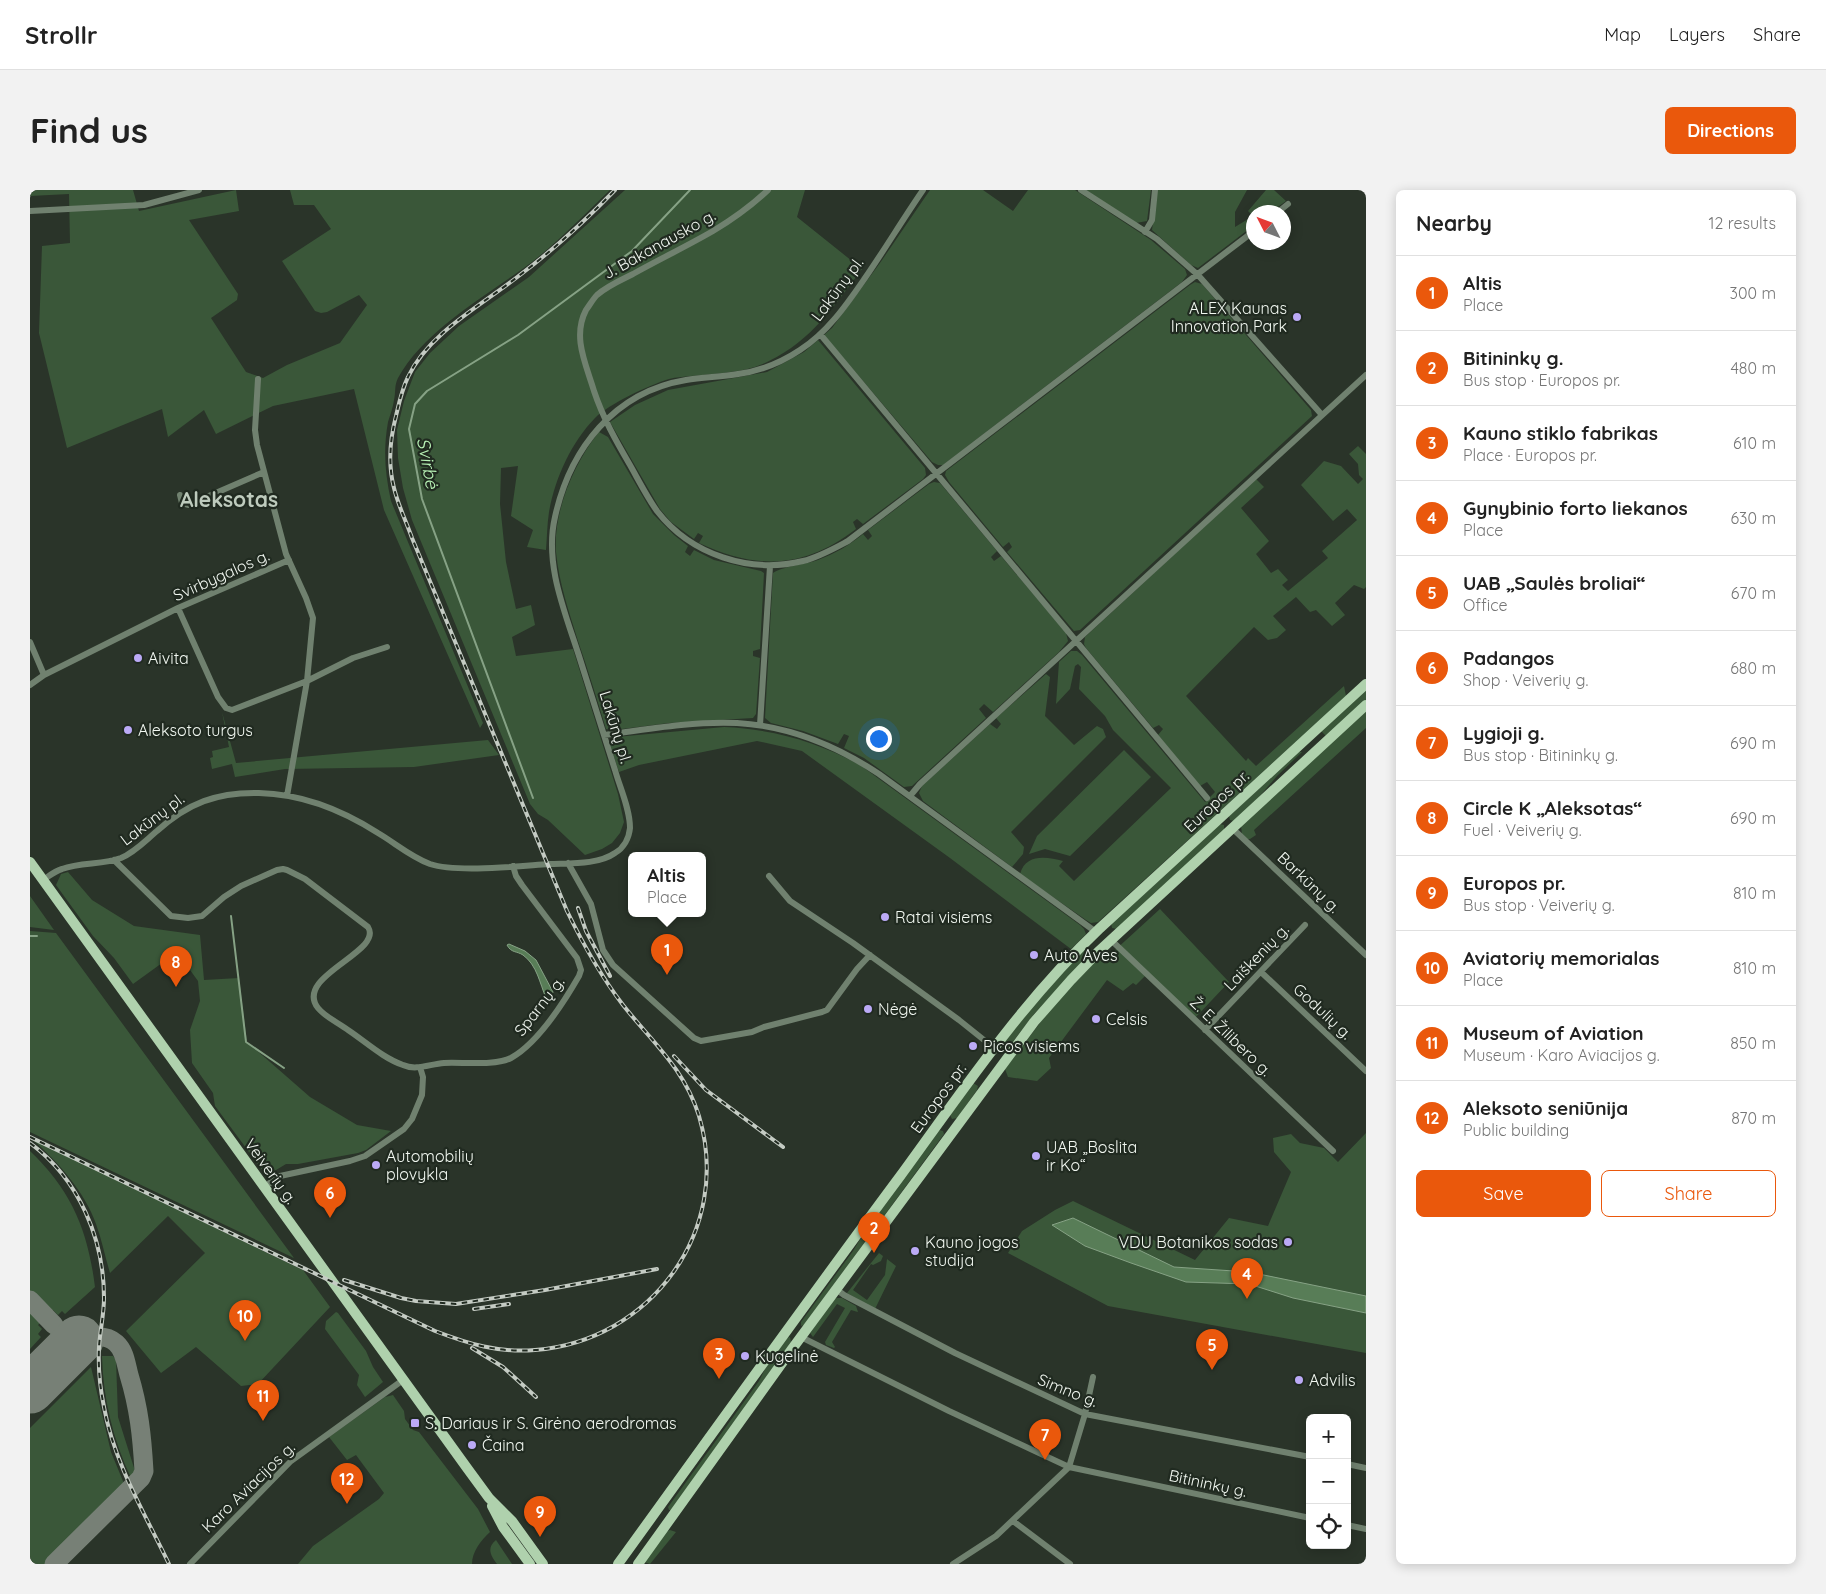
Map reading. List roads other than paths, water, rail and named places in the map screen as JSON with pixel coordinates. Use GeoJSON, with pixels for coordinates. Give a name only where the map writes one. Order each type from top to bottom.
{"type":"FeatureCollection","features":[{"type":"Feature","properties":{"kind":"main road","name":"Europos pr."},"geometry":{"type":"LineString","coordinates":[[618,1564],[796,1317],[994,1048],[1049,980],[1098,931],[1366,684]]}},
{"type":"Feature","properties":{"kind":"main road","name":"Europos pr."},"geometry":{"type":"LineString","coordinates":[[638,1564],[836,1289],[1051,1001],[1111,940],[1366,705]]}},
{"type":"Feature","properties":{"kind":"main road"},"geometry":{"type":"LineString","coordinates":[[1303,742],[1308,747],[1307,760]]}},
{"type":"Feature","properties":{"kind":"main road"},"geometry":{"type":"LineString","coordinates":[[1221,817],[1232,828]]}},
{"type":"Feature","properties":{"kind":"main road","name":"Veiverių g."},"geometry":{"type":"LineString","coordinates":[[30,862],[489,1498],[512,1521],[543,1564]]}},
{"type":"Feature","properties":{"kind":"main road"},"geometry":{"type":"LineString","coordinates":[[1098,931],[1111,940]]}},
{"type":"Feature","properties":{"kind":"main road"},"geometry":{"type":"LineString","coordinates":[[994,1048],[1007,1058]]}},
{"type":"Feature","properties":{"kind":"main road"},"geometry":{"type":"LineString","coordinates":[[942,1119],[954,1129]]}},
{"type":"Feature","properties":{"kind":"main road"},"geometry":{"type":"LineString","coordinates":[[796,1317],[795,1332],[801,1337]]}},
{"type":"Feature","properties":{"kind":"main road","name":"Veiverių g."},"geometry":{"type":"LineString","coordinates":[[489,1498],[503,1527],[530,1564]]}},
{"type":"Feature","properties":{"kind":"main road"},"geometry":{"type":"LineString","coordinates":[[655,1512],[668,1521]]}},
{"type":"Feature","properties":{"kind":"street"},"geometry":{"type":"LineString","coordinates":[[30,211],[144,205],[199,190]]}},
{"type":"Feature","properties":{"kind":"street","name":"J. Bakanausko g."},"geometry":{"type":"LineString","coordinates":[[768,190],[740,213],[714,230],[608,288],[597,296],[581,321],[579,333],[580,348],[605,420],[650,500],[673,529],[694,544],[714,554],[744,563],[770,566],[804,561],[848,541],[1246,237]]}},
{"type":"Feature","properties":{"kind":"street","name":"Lakūnų pl."},"geometry":{"type":"LineString","coordinates":[[43,880],[64,868],[114,860],[131,853],[185,809],[200,801],[231,794],[263,793],[287,796],[314,802],[340,811],[363,823],[417,858],[436,866],[513,866],[596,860],[615,854],[626,842],[629,835],[630,828],[626,809],[563,605],[554,568],[552,540],[558,504],[570,469],[588,440],[605,420],[641,396],[662,386],[684,380],[742,374],[777,363],[799,351],[820,334],[842,310],[923,190]]}},
{"type":"Feature","properties":{"kind":"street"},"geometry":{"type":"LineString","coordinates":[[1081,190],[1163,244],[1198,275],[1322,415]]}},
{"type":"Feature","properties":{"kind":"street"},"geometry":{"type":"LineString","coordinates":[[1146,232],[1152,220],[1155,190]]}},
{"type":"Feature","properties":{"kind":"street"},"geometry":{"type":"LineString","coordinates":[[820,334],[1207,798]]}},
{"type":"Feature","properties":{"kind":"street"},"geometry":{"type":"LineString","coordinates":[[910,796],[920,784],[1366,375]]}},
{"type":"Feature","properties":{"kind":"street"},"geometry":{"type":"LineString","coordinates":[[258,379],[255,430],[264,472],[289,560]]}},
{"type":"Feature","properties":{"kind":"street"},"geometry":{"type":"LineString","coordinates":[[180,495],[182,503],[188,505],[264,472]]}},
{"type":"Feature","properties":{"kind":"street","name":"Svirbygalos g."},"geometry":{"type":"LineString","coordinates":[[30,685],[44,675],[178,608],[289,560],[313,618],[307,681],[287,796]]}},
{"type":"Feature","properties":{"kind":"street"},"geometry":{"type":"LineString","coordinates":[[760,725],[770,566]]}},
{"type":"Feature","properties":{"kind":"street"},"geometry":{"type":"LineString","coordinates":[[178,608],[218,697],[226,708],[232,710],[307,681],[353,658],[387,647]]}},
{"type":"Feature","properties":{"kind":"street"},"geometry":{"type":"LineString","coordinates":[[30,642],[44,675]]}},
{"type":"Feature","properties":{"kind":"street"},"geometry":{"type":"LineString","coordinates":[[604,735],[702,724],[737,723],[760,725],[797,734],[843,752],[868,766],[1098,931]]}},
{"type":"Feature","properties":{"kind":"street","name":"Barkūnų g."},"geometry":{"type":"LineString","coordinates":[[1232,828],[1366,955]]}},
{"type":"Feature","properties":{"kind":"street","name":"Sparnų g."},"geometry":{"type":"LineString","coordinates":[[114,860],[171,916],[188,918],[202,916],[224,897],[241,886],[277,870],[287,870],[305,879],[368,927],[370,931],[368,940],[323,978],[314,992],[315,1002],[324,1014],[381,1053],[403,1066],[420,1068],[444,1063],[503,1061],[512,1057],[527,1046],[546,1024],[579,976],[581,970],[577,958],[522,885],[516,876],[513,866]]}},
{"type":"Feature","properties":{"kind":"street"},"geometry":{"type":"LineString","coordinates":[[568,862],[591,904],[604,950],[613,965],[694,1038],[701,1041],[752,1032],[827,1010],[857,969],[870,955]]}},
{"type":"Feature","properties":{"kind":"street"},"geometry":{"type":"LineString","coordinates":[[769,876],[790,901],[870,955],[994,1048]]}},
{"type":"Feature","properties":{"kind":"street","name":"Laiškenių g."},"geometry":{"type":"LineString","coordinates":[[1205,1030],[1306,925]]}},
{"type":"Feature","properties":{"kind":"street","name":"Ž. E. Žilibero g."},"geometry":{"type":"LineString","coordinates":[[1111,940],[1332,1151]]}},
{"type":"Feature","properties":{"kind":"street","name":"Godulių g."},"geometry":{"type":"LineString","coordinates":[[1260,972],[1366,1071]]}},
{"type":"Feature","properties":{"kind":"street"},"geometry":{"type":"LineString","coordinates":[[264,1187],[280,1176],[366,1156],[404,1129],[412,1120],[422,1096],[420,1068]]}},
{"type":"Feature","properties":{"kind":"street","name":"Simno g."},"geometry":{"type":"LineString","coordinates":[[836,1289],[852,1300],[916,1334],[1085,1414],[1306,1456]]}},
{"type":"Feature","properties":{"kind":"street","name":"Bitininkų g."},"geometry":{"type":"LineString","coordinates":[[801,1337],[957,1415],[1069,1467],[1306,1517]]}},
{"type":"Feature","properties":{"kind":"street"},"geometry":{"type":"LineString","coordinates":[[953,1564],[996,1536],[1069,1467],[1085,1414],[1093,1377]]}},
{"type":"Feature","properties":{"kind":"street","name":"Karo Aviacijos g."},"geometry":{"type":"LineString","coordinates":[[190,1564],[291,1461],[403,1380]]}},
{"type":"Feature","properties":{"kind":"street"},"geometry":{"type":"LineString","coordinates":[[1351,1465],[1366,1468]]}},
{"type":"Feature","properties":{"kind":"street"},"geometry":{"type":"LineString","coordinates":[[1013,1521],[1070,1564]]}},
{"type":"Feature","properties":{"kind":"street"},"geometry":{"type":"LineString","coordinates":[[1351,1526],[1366,1529]]}},
{"type":"Feature","properties":{"kind":"waterway","name":"Svirbė"},"geometry":{"type":"LineString","coordinates":[[533,798],[422,499],[409,429],[415,404],[427,391],[518,335],[632,251],[690,190]]}},
{"type":"Feature","properties":{"kind":"waterway"},"geometry":{"type":"LineString","coordinates":[[231,916],[246,1042],[284,1068]]}},
{"type":"Feature","properties":{"kind":"waterway"},"geometry":{"type":"LineString","coordinates":[[30,936],[37,936]]}},
{"type":"Feature","properties":{"kind":"railway"},"geometry":{"type":"LineString","coordinates":[[30,1137],[435,1331],[460,1340],[496,1349],[535,1350],[577,1342],[614,1326],[647,1302],[673,1272],[693,1238],[704,1199],[706,1158],[699,1116],[693,1099],[676,1070],[623,1005],[599,971],[567,911],[412,538],[396,494],[390,461],[392,434],[402,391],[408,377],[428,347],[456,322],[555,247],[615,190]]}},
{"type":"Feature","properties":{"kind":"railway"},"geometry":{"type":"LineString","coordinates":[[578,908],[586,931],[610,976]]}},
{"type":"Feature","properties":{"kind":"railway"},"geometry":{"type":"LineString","coordinates":[[674,1056],[706,1090],[783,1147]]}},
{"type":"Feature","properties":{"kind":"railway"},"geometry":{"type":"LineString","coordinates":[[30,1143],[62,1174],[75,1192],[94,1233],[103,1276],[104,1304],[99,1347],[99,1370],[100,1385],[109,1428],[131,1488],[169,1564]]}},
{"type":"Feature","properties":{"kind":"railway"},"geometry":{"type":"LineString","coordinates":[[344,1280],[401,1298],[456,1304],[657,1269]]}},
{"type":"Feature","properties":{"kind":"railway"},"geometry":{"type":"LineString","coordinates":[[474,1309],[509,1304]]}},
{"type":"Feature","properties":{"kind":"railway"},"geometry":{"type":"LineString","coordinates":[[472,1348],[503,1367],[536,1397]]}},
{"type":"Feature","properties":{"kind":"place","name":"ALEX Kaunas Innovation Park"},"geometry":{"type":"Point","coordinates":[1297,317]}},
{"type":"Feature","properties":{"kind":"place","name":"Aivita"},"geometry":{"type":"Point","coordinates":[138,658]}},
{"type":"Feature","properties":{"kind":"place","name":"Aleksoto turgus"},"geometry":{"type":"Point","coordinates":[128,730]}},
{"type":"Feature","properties":{"kind":"place","name":"Ratai visiems"},"geometry":{"type":"Point","coordinates":[885,917]}},
{"type":"Feature","properties":{"kind":"place","name":"Auto Aves"},"geometry":{"type":"Point","coordinates":[1034,955]}},
{"type":"Feature","properties":{"kind":"place","name":"Altis"},"geometry":{"type":"Point","coordinates":[667,975]}},
{"type":"Feature","properties":{"kind":"place","name":"Circle K „Aleksotas“"},"geometry":{"type":"Point","coordinates":[176,987]}},
{"type":"Feature","properties":{"kind":"place","name":"Nėgė"},"geometry":{"type":"Point","coordinates":[868,1009]}},
{"type":"Feature","properties":{"kind":"place","name":"Celsis"},"geometry":{"type":"Point","coordinates":[1096,1019]}},
{"type":"Feature","properties":{"kind":"place","name":"Picos visiems"},"geometry":{"type":"Point","coordinates":[973,1046]}},
{"type":"Feature","properties":{"kind":"place","name":"UAB „Boslita ir Ko“"},"geometry":{"type":"Point","coordinates":[1036,1156]}},
{"type":"Feature","properties":{"kind":"place","name":"Automobilių plovykla"},"geometry":{"type":"Point","coordinates":[376,1165]}},
{"type":"Feature","properties":{"kind":"place","name":"Padangos"},"geometry":{"type":"Point","coordinates":[330,1218]}},
{"type":"Feature","properties":{"kind":"place","name":"VDU Botanikos sodas"},"geometry":{"type":"Point","coordinates":[1288,1242]}},
{"type":"Feature","properties":{"kind":"place","name":"Kauno jogos studija"},"geometry":{"type":"Point","coordinates":[915,1251]}},
{"type":"Feature","properties":{"kind":"place","name":"Bitininkų g."},"geometry":{"type":"Point","coordinates":[874,1253]}},
{"type":"Feature","properties":{"kind":"place","name":"Gynybinio forto liekanos"},"geometry":{"type":"Point","coordinates":[1247,1299]}},
{"type":"Feature","properties":{"kind":"place","name":"Aviatorių memorialas"},"geometry":{"type":"Point","coordinates":[245,1341]}},
{"type":"Feature","properties":{"kind":"place","name":"Kugelinė"},"geometry":{"type":"Point","coordinates":[745,1356]}},
{"type":"Feature","properties":{"kind":"place","name":"UAB „Saulės broliai“"},"geometry":{"type":"Point","coordinates":[1212,1370]}},
{"type":"Feature","properties":{"kind":"place","name":"Kauno stiklo fabrikas"},"geometry":{"type":"Point","coordinates":[719,1379]}},
{"type":"Feature","properties":{"kind":"place","name":"Advilis"},"geometry":{"type":"Point","coordinates":[1299,1380]}},
{"type":"Feature","properties":{"kind":"place","name":"Museum of Aviation"},"geometry":{"type":"Point","coordinates":[263,1421]}},
{"type":"Feature","properties":{"kind":"place","name":"S. Dariaus ir S. Girėno aerodromas"},"geometry":{"type":"Point","coordinates":[415,1423]}},
{"type":"Feature","properties":{"kind":"place","name":"Čaina"},"geometry":{"type":"Point","coordinates":[472,1445]}},
{"type":"Feature","properties":{"kind":"place","name":"Lygioji g."},"geometry":{"type":"Point","coordinates":[1045,1460]}},
{"type":"Feature","properties":{"kind":"place","name":"Aleksoto seniūnija"},"geometry":{"type":"Point","coordinates":[347,1504]}},
{"type":"Feature","properties":{"kind":"place","name":"Europos pr."},"geometry":{"type":"Point","coordinates":[540,1537]}},
{"type":"Feature","properties":{"kind":"district","name":"Aleksotas"},"geometry":{"type":"Point","coordinates":[229,499]}}]}
